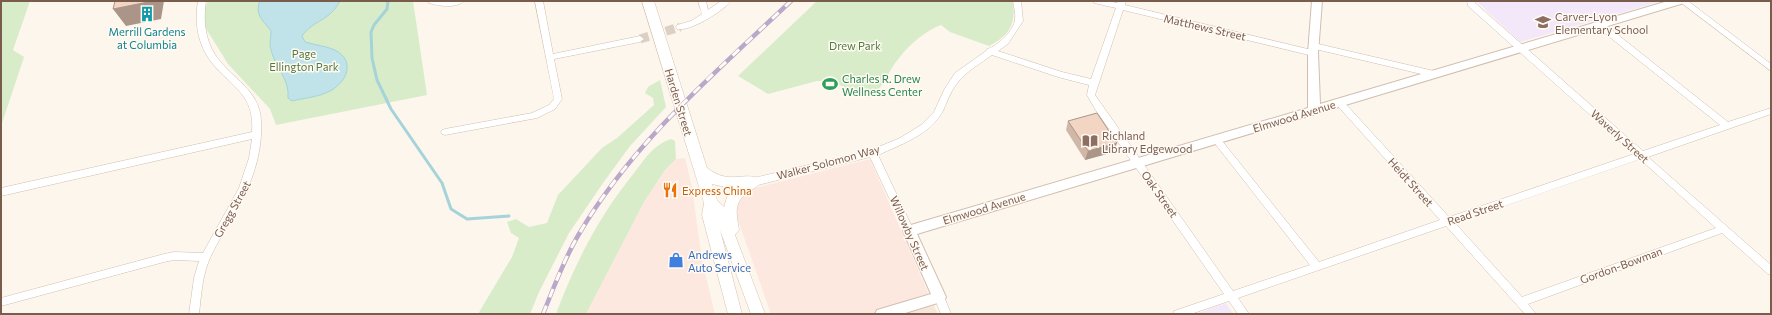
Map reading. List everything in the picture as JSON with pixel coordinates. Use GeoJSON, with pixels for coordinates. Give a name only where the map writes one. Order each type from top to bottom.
{"type":"FeatureCollection","features":[{"type":"Feature","properties":{"kind":"main road","name":"Harden Street"},"geometry":{"type":"LineString","coordinates":[[648,1],[711,203],[709,215],[735,314]]}},
{"type":"Feature","properties":{"kind":"main road"},"geometry":{"type":"LineString","coordinates":[[702,172],[721,183],[732,184],[754,182]]}},
{"type":"Feature","properties":{"kind":"main road"},"geometry":{"type":"LineString","coordinates":[[734,248],[730,203],[736,193],[754,182]]}},
{"type":"Feature","properties":{"kind":"main road","name":"Harden Street"},"geometry":{"type":"LineString","coordinates":[[711,203],[720,212],[758,314]]}},
{"type":"Feature","properties":{"kind":"street","name":"Gregg Street"},"geometry":{"type":"LineString","coordinates":[[194,314],[200,272],[205,257],[247,183],[253,167],[257,134],[256,112],[248,92],[218,64],[204,42],[200,19],[202,1]]}},
{"type":"Feature","properties":{"kind":"street"},"geometry":{"type":"LineString","coordinates":[[433,2],[441,4],[460,1]]}},
{"type":"Feature","properties":{"kind":"street"},"geometry":{"type":"LineString","coordinates":[[445,132],[534,116],[552,107],[558,99],[539,1]]}},
{"type":"Feature","properties":{"kind":"street"},"geometry":{"type":"LineString","coordinates":[[702,1],[706,15]]}},
{"type":"Feature","properties":{"kind":"street"},"geometry":{"type":"LineString","coordinates":[[680,27],[694,23],[727,1]]}},
{"type":"Feature","properties":{"kind":"street","name":"Walker Solomon Way"},"geometry":{"type":"LineString","coordinates":[[754,182],[873,152],[903,140],[924,127],[937,114],[948,90],[958,76],[990,51],[1005,42],[1012,33],[1019,21],[1017,1]]}},
{"type":"Feature","properties":{"kind":"street","name":"Matthews Street"},"geometry":{"type":"LineString","coordinates":[[1097,1],[1121,4],[1313,50],[1434,74]]}},
{"type":"Feature","properties":{"kind":"street"},"geometry":{"type":"LineString","coordinates":[[1314,110],[1313,50],[1317,1]]}},
{"type":"Feature","properties":{"kind":"street","name":"Waverly Street"},"geometry":{"type":"LineString","coordinates":[[1471,1],[1471,4],[1771,271]]}},
{"type":"Feature","properties":{"kind":"street"},"geometry":{"type":"LineString","coordinates":[[1681,1],[1771,68]]}},
{"type":"Feature","properties":{"kind":"street","name":"Elmwood Avenue"},"geometry":{"type":"LineString","coordinates":[[909,231],[1681,1]]}},
{"type":"Feature","properties":{"kind":"street","name":"Oak Street"},"geometry":{"type":"LineString","coordinates":[[1121,4],[1094,83],[1092,95],[1137,162],[1244,314]]}},
{"type":"Feature","properties":{"kind":"street"},"geometry":{"type":"LineString","coordinates":[[1600,25],[1726,126]]}},
{"type":"Feature","properties":{"kind":"street"},"geometry":{"type":"LineString","coordinates":[[551,57],[640,39]]}},
{"type":"Feature","properties":{"kind":"street"},"geometry":{"type":"LineString","coordinates":[[990,51],[1061,75],[1094,83]]}},
{"type":"Feature","properties":{"kind":"street","name":"Heidt Street"},"geometry":{"type":"LineString","coordinates":[[1339,102],[1446,222],[1531,314]]}},
{"type":"Feature","properties":{"kind":"street","name":"Read Street"},"geometry":{"type":"LineString","coordinates":[[1178,314],[1771,111]]}},
{"type":"Feature","properties":{"kind":"street"},"geometry":{"type":"LineString","coordinates":[[1,192],[257,134]]}},
{"type":"Feature","properties":{"kind":"street"},"geometry":{"type":"LineString","coordinates":[[1216,139],[1316,267]]}},
{"type":"Feature","properties":{"kind":"street","name":"Willowby Street"},"geometry":{"type":"LineString","coordinates":[[873,152],[946,314]]}},
{"type":"Feature","properties":{"kind":"street","name":"Gordon-Bowman"},"geometry":{"type":"LineString","coordinates":[[1520,302],[1723,229]]}},
{"type":"Feature","properties":{"kind":"street"},"geometry":{"type":"LineString","coordinates":[[1,302],[164,258],[174,256],[205,257]]}},
{"type":"Feature","properties":{"kind":"street"},"geometry":{"type":"LineString","coordinates":[[882,314],[938,297]]}},
{"type":"Feature","properties":{"kind":"shaded area","name":"Carver-Lyon Elementary School"},"geometry":{"type":"Polygon","coordinates":[[[1476,1],[1662,1],[1520,42],[1476,1]]]}},
{"type":"Feature","properties":{"kind":"shaded area"},"geometry":{"type":"Polygon","coordinates":[[[685,158],[692,187],[702,261],[715,314],[586,314],[644,202],[665,170],[676,159],[685,158]]]}},
{"type":"Feature","properties":{"kind":"shaded area"},"geometry":{"type":"Polygon","coordinates":[[[870,159],[933,304],[901,314],[771,314],[733,206],[743,191],[870,159]]]}},
{"type":"Feature","properties":{"kind":"shaded area"},"geometry":{"type":"Polygon","coordinates":[[[1226,303],[1233,314],[1195,314],[1226,303]]]}},
{"type":"Feature","properties":{"kind":"shaded area"},"geometry":{"type":"Polygon","coordinates":[[[933,304],[938,314],[901,314],[933,304]]]}},
{"type":"Feature","properties":{"kind":"green space"},"geometry":{"type":"Polygon","coordinates":[[[1,1],[30,1],[13,50],[24,57],[1,126],[1,1]]]}},
{"type":"Feature","properties":{"kind":"green space","name":"Page Ellington Park"},"geometry":{"type":"Polygon","coordinates":[[[208,1],[413,1],[427,95],[276,125],[270,109],[228,64],[200,19],[208,1]]]}},
{"type":"Feature","properties":{"kind":"green space","name":"Drew Park"},"geometry":{"type":"Polygon","coordinates":[[[817,1],[1013,1],[1014,9],[1012,22],[1007,33],[989,46],[950,32],[941,25],[929,31],[918,38],[903,53],[882,84],[869,98],[830,81],[817,81],[768,94],[738,76],[817,1]]]}},
{"type":"Feature","properties":{"kind":"green space"},"geometry":{"type":"Polygon","coordinates":[[[660,80],[666,107],[630,146],[569,233],[539,292],[530,314],[478,314],[512,257],[519,238],[511,233],[507,222],[516,219],[529,227],[547,223],[558,195],[602,148],[617,138],[654,105],[653,98],[645,93],[648,87],[660,80]]]}},
{"type":"Feature","properties":{"kind":"green space"},"geometry":{"type":"Polygon","coordinates":[[[671,139],[675,141],[676,159],[665,170],[644,202],[586,314],[556,314],[571,276],[589,240],[621,189],[654,149],[671,139]]]}},
{"type":"Feature","properties":{"kind":"water"},"geometry":{"type":"Polygon","coordinates":[[[260,1],[340,1],[331,13],[311,27],[302,36],[305,42],[328,47],[342,55],[347,65],[347,71],[345,77],[336,87],[326,93],[316,96],[292,101],[288,98],[285,79],[270,48],[271,31],[259,14],[258,6],[260,1]]]}},
{"type":"Feature","properties":{"kind":"building"},"geometry":{"type":"Polygon","coordinates":[[[115,1],[148,1],[148,2],[113,9],[115,1]]]}},
{"type":"Feature","properties":{"kind":"building"},"geometry":{"type":"Polygon","coordinates":[[[1097,113],[1117,143],[1088,151],[1068,121],[1097,113]]]}},
{"type":"Feature","properties":{"kind":"waterway"},"geometry":{"type":"LineString","coordinates":[[388,1],[387,9],[374,25],[371,32],[372,58],[377,80],[391,109],[442,183],[451,209],[467,219],[509,216]]}},
{"type":"Feature","properties":{"kind":"tunnel"},"geometry":{"type":"LineString","coordinates":[[640,39],[680,27]]}},
{"type":"Feature","properties":{"kind":"railway"},"geometry":{"type":"LineString","coordinates":[[543,314],[560,273],[579,234],[600,201],[624,169],[677,110],[791,1]]}},
{"type":"Feature","properties":{"kind":"place","name":"Merrill Gardens at Columbia"},"geometry":{"type":"Point","coordinates":[147,14]}},
{"type":"Feature","properties":{"kind":"place","name":"Carver-Lyon Elementary School"},"geometry":{"type":"Point","coordinates":[1543,22]}},
{"type":"Feature","properties":{"kind":"place","name":"Charles R. Drew Wellness Center"},"geometry":{"type":"Point","coordinates":[830,84]}},
{"type":"Feature","properties":{"kind":"place","name":"Richland Library Edgewood"},"geometry":{"type":"Point","coordinates":[1090,141]}},
{"type":"Feature","properties":{"kind":"place","name":"Express China"},"geometry":{"type":"Point","coordinates":[670,190]}},
{"type":"Feature","properties":{"kind":"place","name":"Andrews Auto Service"},"geometry":{"type":"Point","coordinates":[676,260]}}]}
